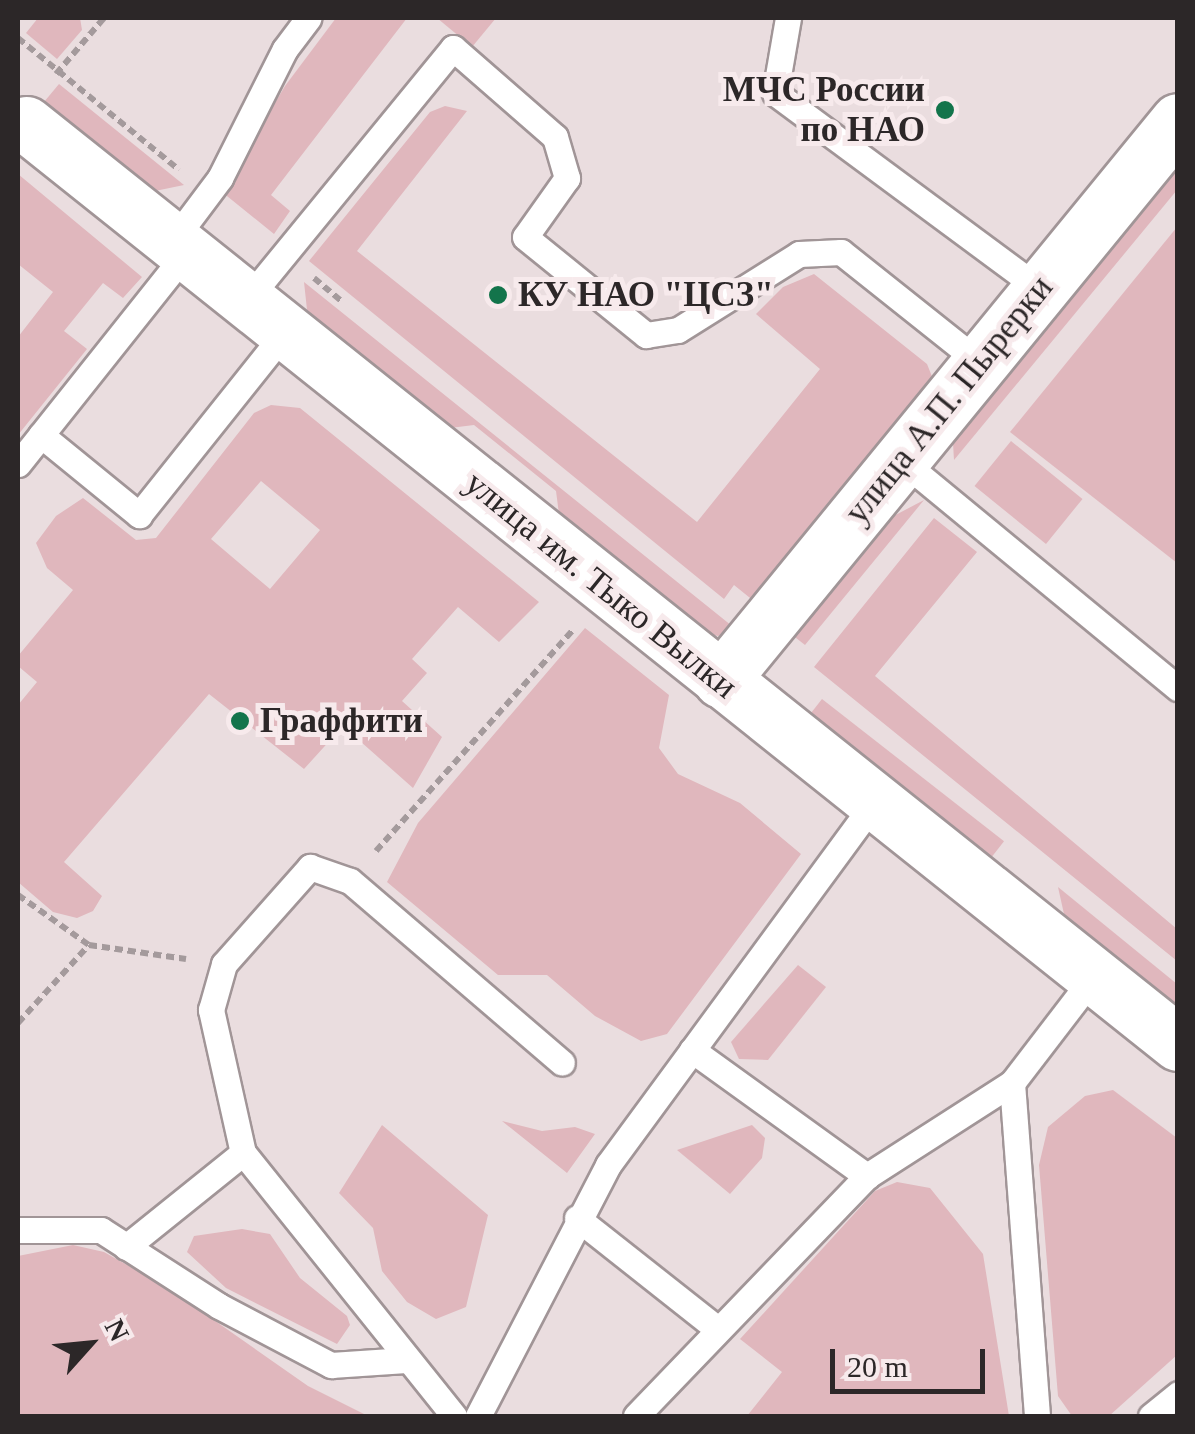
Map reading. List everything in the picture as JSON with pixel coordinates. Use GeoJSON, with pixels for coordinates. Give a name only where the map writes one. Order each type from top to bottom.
{"type":"FeatureCollection","features":[{"type":"Feature","properties":{"kind":"street","name":"улица им. Тыко Вылки"},"geometry":{"type":"LineString","coordinates":[[37,103],[179,247],[1178,1043]]}},
{"type":"Feature","properties":{"kind":"street","name":"улица А.П. Пырерки"},"geometry":{"type":"LineString","coordinates":[[720,680],[1178,121]]}},
{"type":"Feature","properties":{"kind":"lane"},"geometry":{"type":"LineString","coordinates":[[18,464],[179,247],[220,178],[285,49],[308,18]]}},
{"type":"Feature","properties":{"kind":"lane"},"geometry":{"type":"LineString","coordinates":[[788,18],[775,93],[1039,288]]}},
{"type":"Feature","properties":{"kind":"lane"},"geometry":{"type":"LineString","coordinates":[[41,435],[139,515],[266,317],[453,48],[555,137],[566,178],[525,238],[646,335],[678,330],[799,254],[841,252],[978,361]]}},
{"type":"Feature","properties":{"kind":"lane"},"geometry":{"type":"LineString","coordinates":[[901,460],[1178,688]]}},
{"type":"Feature","properties":{"kind":"lane"},"geometry":{"type":"LineString","coordinates":[[478,1416],[576,1218],[692,1050],[874,803]]}},
{"type":"Feature","properties":{"kind":"lane"},"geometry":{"type":"LineString","coordinates":[[454,1416],[243,1152],[211,1010],[224,964],[310,867],[350,881],[562,1063]]}},
{"type":"Feature","properties":{"kind":"lane"},"geometry":{"type":"LineString","coordinates":[[636,1416],[716,1327],[867,1176],[1012,1083],[1094,976]]}},
{"type":"Feature","properties":{"kind":"lane"},"geometry":{"type":"LineString","coordinates":[[692,1050],[867,1176]]}},
{"type":"Feature","properties":{"kind":"lane"},"geometry":{"type":"LineString","coordinates":[[1012,1083],[1037,1416]]}},
{"type":"Feature","properties":{"kind":"lane"},"geometry":{"type":"LineString","coordinates":[[126,1247],[243,1152]]}},
{"type":"Feature","properties":{"kind":"lane"},"geometry":{"type":"LineString","coordinates":[[576,1218],[716,1327]]}},
{"type":"Feature","properties":{"kind":"lane"},"geometry":{"type":"LineString","coordinates":[[18,1230],[100,1230],[219,1306],[331,1365],[406,1360]]}},
{"type":"Feature","properties":{"kind":"lane"},"geometry":{"type":"LineString","coordinates":[[1151,1416],[1178,1394]]}},
{"type":"Feature","properties":{"kind":"path"},"geometry":{"type":"LineString","coordinates":[[90,18],[93,31]]}},
{"type":"Feature","properties":{"kind":"path"},"geometry":{"type":"LineString","coordinates":[[37,103],[104,18]]}},
{"type":"Feature","properties":{"kind":"path"},"geometry":{"type":"LineString","coordinates":[[350,881],[585,617]]}},
{"type":"Feature","properties":{"kind":"path"},"geometry":{"type":"LineString","coordinates":[[18,894],[89,945],[224,964]]}},
{"type":"Feature","properties":{"kind":"path"},"geometry":{"type":"LineString","coordinates":[[18,1023],[89,945]]}},
{"type":"Feature","properties":{"kind":"shaded area"},"geometry":{"type":"Polygon","coordinates":[[[38,18],[80,18],[82,30],[57,59],[26,33],[38,18]]]}},
{"type":"Feature","properties":{"kind":"shaded area"},"geometry":{"type":"Polygon","coordinates":[[[336,18],[407,18],[271,195],[290,211],[274,234],[222,192],[285,86],[336,18]]]}},
{"type":"Feature","properties":{"kind":"shaded area"},"geometry":{"type":"Polygon","coordinates":[[[437,18],[496,18],[472,47],[437,18]]]}},
{"type":"Feature","properties":{"kind":"shaded area"},"geometry":{"type":"Polygon","coordinates":[[[59,84],[184,185],[155,191],[44,102],[59,84]]]}},
{"type":"Feature","properties":{"kind":"shaded area"},"geometry":{"type":"Polygon","coordinates":[[[445,106],[467,111],[357,251],[697,522],[820,369],[756,314],[783,287],[814,274],[927,364],[935,384],[760,606],[734,585],[724,599],[309,261],[430,112],[445,106]]]}},
{"type":"Feature","properties":{"kind":"shaded area"},"geometry":{"type":"Polygon","coordinates":[[[1177,165],[1177,190],[954,460],[953,443],[967,418],[1177,165]]]}},
{"type":"Feature","properties":{"kind":"shaded area"},"geometry":{"type":"Polygon","coordinates":[[[18,174],[142,277],[123,298],[103,283],[64,331],[87,349],[18,435],[18,337],[53,292],[18,264],[18,174]]]}},
{"type":"Feature","properties":{"kind":"shaded area"},"geometry":{"type":"Polygon","coordinates":[[[1177,227],[1177,563],[1010,432],[1177,227]]]}},
{"type":"Feature","properties":{"kind":"shaded area"},"geometry":{"type":"Polygon","coordinates":[[[304,282],[737,630],[718,636],[702,632],[559,514],[556,491],[474,425],[442,429],[308,319],[304,282]]]}},
{"type":"Feature","properties":{"kind":"shaded area"},"geometry":{"type":"Polygon","coordinates":[[[271,405],[300,408],[539,602],[499,642],[458,607],[412,659],[427,673],[402,701],[442,737],[413,788],[343,726],[304,769],[209,694],[64,862],[102,896],[93,911],[77,918],[53,912],[18,882],[18,705],[37,682],[18,666],[18,656],[73,590],[47,568],[36,543],[56,516],[83,498],[136,540],[156,538],[254,413],[271,405]],[[261,481],[211,539],[270,589],[320,530],[261,481]]]}},
{"type":"Feature","properties":{"kind":"shaded area"},"geometry":{"type":"Polygon","coordinates":[[[1011,441],[1082,499],[1046,544],[974,486],[1011,441]]]}},
{"type":"Feature","properties":{"kind":"shaded area"},"geometry":{"type":"Polygon","coordinates":[[[924,500],[805,645],[791,634],[886,520],[924,500]]]}},
{"type":"Feature","properties":{"kind":"shaded area"},"geometry":{"type":"Polygon","coordinates":[[[934,518],[977,552],[875,676],[1177,929],[1177,961],[814,667],[934,518]]]}},
{"type":"Feature","properties":{"kind":"shaded area"},"geometry":{"type":"Polygon","coordinates":[[[585,628],[669,695],[659,748],[678,774],[740,803],[801,854],[667,1034],[641,1041],[595,1016],[547,975],[498,975],[387,882],[418,823],[585,628]]]}},
{"type":"Feature","properties":{"kind":"shaded area"},"geometry":{"type":"Polygon","coordinates":[[[822,699],[1004,841],[991,858],[809,716],[822,699]]]}},
{"type":"Feature","properties":{"kind":"shaded area"},"geometry":{"type":"Polygon","coordinates":[[[1058,887],[1177,984],[1177,1006],[1064,914],[1058,887]]]}},
{"type":"Feature","properties":{"kind":"shaded area"},"geometry":{"type":"Polygon","coordinates":[[[798,965],[826,987],[768,1060],[739,1059],[731,1042],[798,965]]]}},
{"type":"Feature","properties":{"kind":"shaded area"},"geometry":{"type":"Polygon","coordinates":[[[1113,1090],[1177,1138],[1177,1355],[1109,1416],[1072,1416],[1058,1396],[1039,1165],[1048,1127],[1085,1096],[1113,1090]]]}},
{"type":"Feature","properties":{"kind":"shaded area"},"geometry":{"type":"Polygon","coordinates":[[[502,1121],[542,1131],[575,1127],[595,1134],[567,1173],[502,1121]]]}},
{"type":"Feature","properties":{"kind":"shaded area"},"geometry":{"type":"Polygon","coordinates":[[[382,1125],[488,1215],[466,1307],[436,1319],[407,1302],[382,1271],[373,1228],[339,1193],[382,1125]]]}},
{"type":"Feature","properties":{"kind":"shaded area"},"geometry":{"type":"Polygon","coordinates":[[[752,1125],[765,1138],[762,1158],[730,1194],[677,1150],[752,1125]]]}},
{"type":"Feature","properties":{"kind":"shaded area"},"geometry":{"type":"Polygon","coordinates":[[[897,1182],[930,1188],[983,1254],[1009,1416],[747,1416],[782,1372],[740,1339],[875,1191],[897,1182]]]}},
{"type":"Feature","properties":{"kind":"shaded area"},"geometry":{"type":"Polygon","coordinates":[[[242,1229],[270,1234],[300,1278],[347,1316],[350,1325],[337,1344],[226,1288],[187,1252],[194,1236],[242,1229]]]}},
{"type":"Feature","properties":{"kind":"shaded area"},"geometry":{"type":"Polygon","coordinates":[[[73,1245],[104,1252],[168,1288],[308,1386],[368,1416],[18,1416],[18,1256],[73,1245]]]}},
{"type":"Feature","properties":{"kind":"place","name":"МЧС России по НАО"},"geometry":{"type":"Point","coordinates":[945,110]}},
{"type":"Feature","properties":{"kind":"place","name":"КУ НАО \"ЦСЗ\""},"geometry":{"type":"Point","coordinates":[498,295]}},
{"type":"Feature","properties":{"kind":"place","name":"Граффити"},"geometry":{"type":"Point","coordinates":[240,721]}}]}
